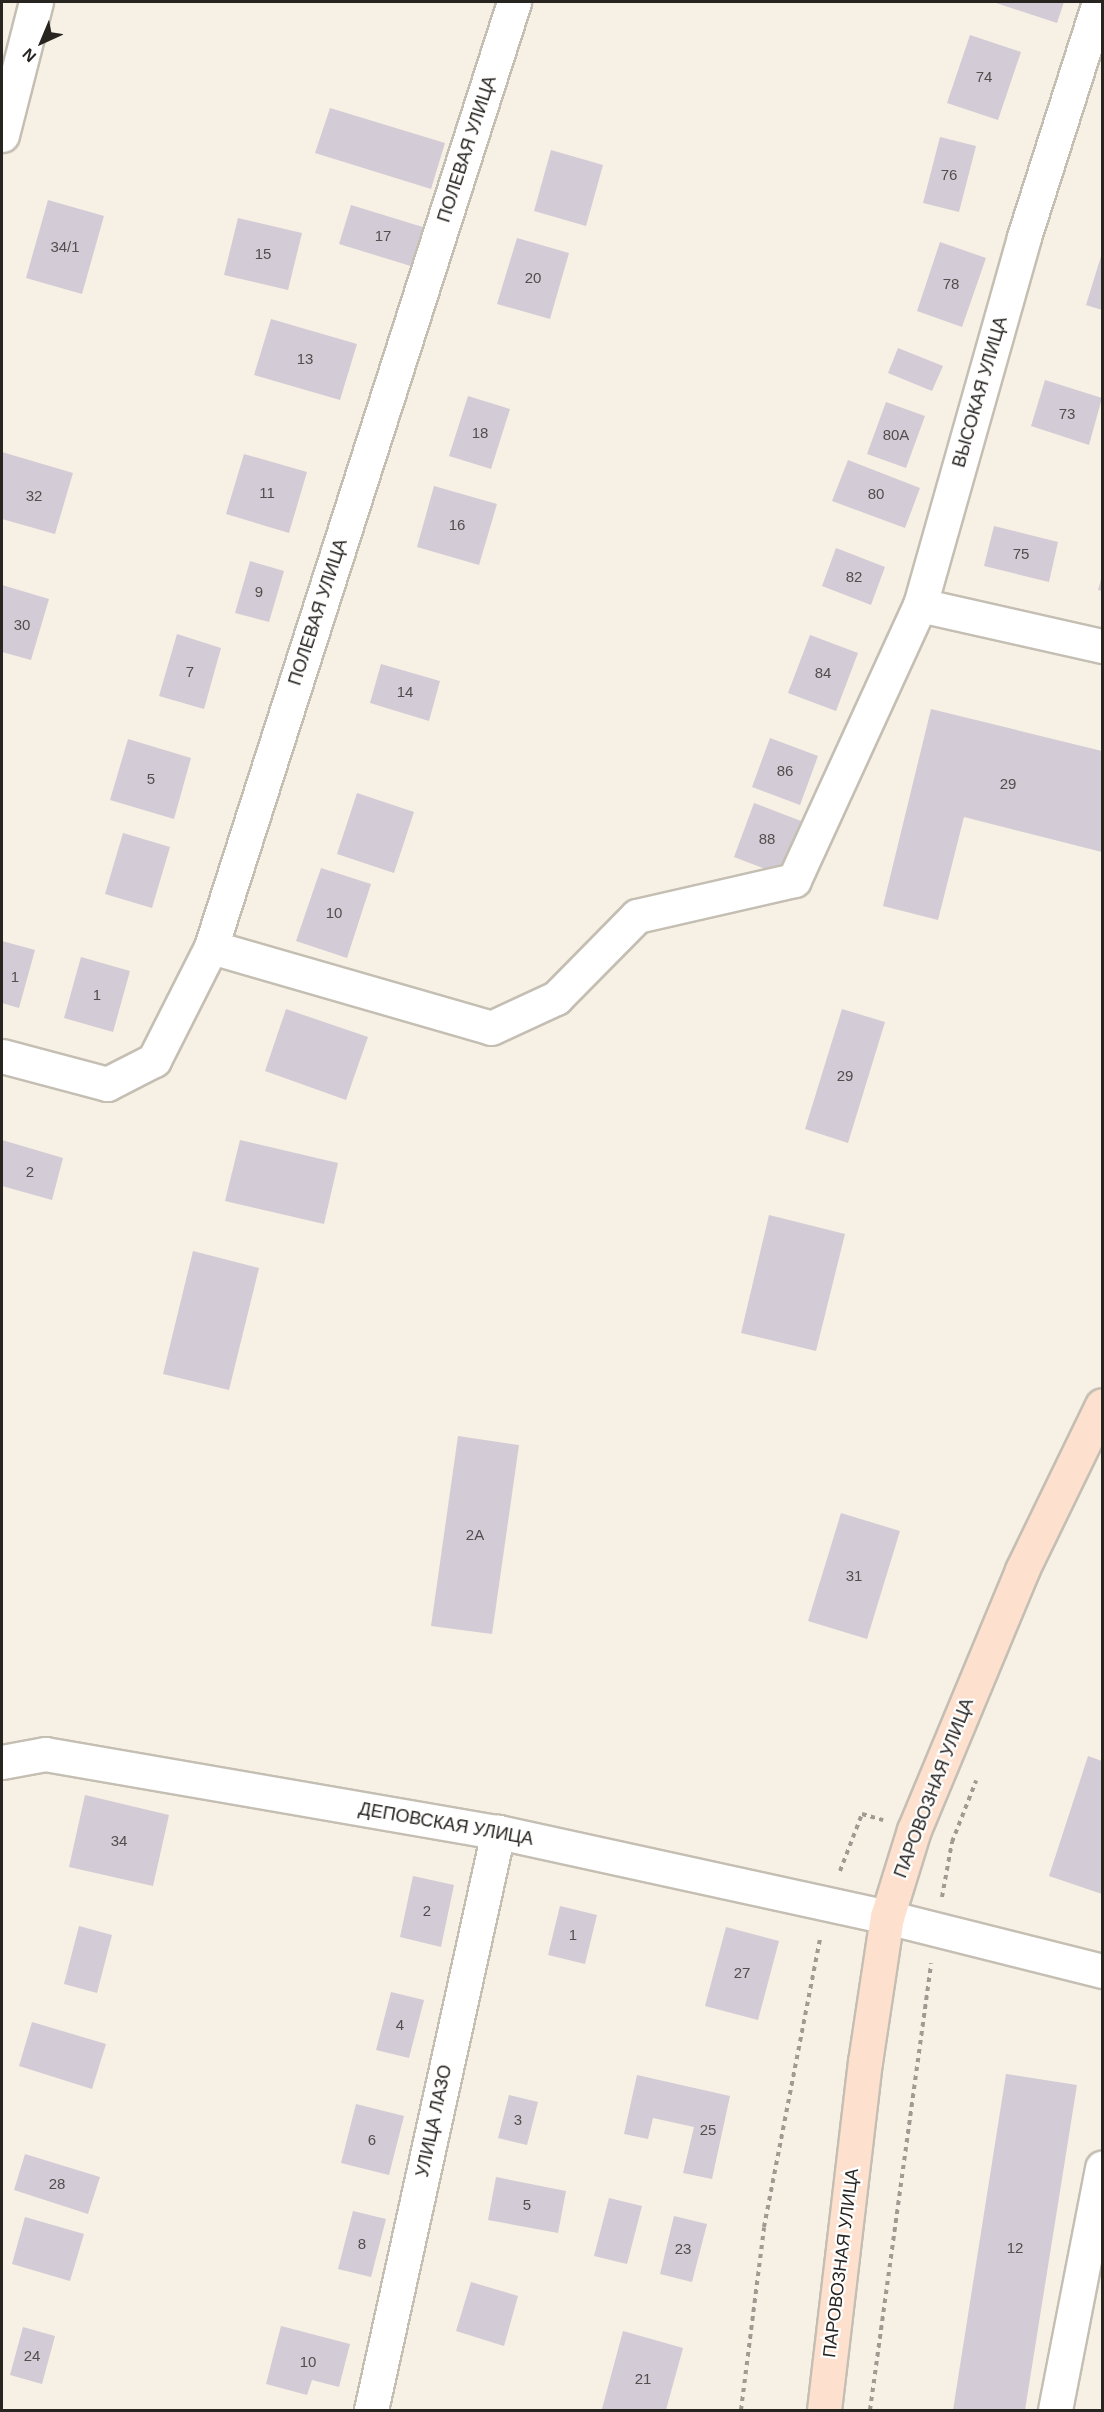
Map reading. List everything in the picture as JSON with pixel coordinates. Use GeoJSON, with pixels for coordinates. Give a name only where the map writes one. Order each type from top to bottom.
{"type":"FeatureCollection","features":[{"type":"Feature","properties":{"kind":"main road","name":"ПАРОВОЗНАЯ УЛИЦА"},"geometry":{"type":"LineString","coordinates":[[824,2410],[863,2074],[887,1917],[914,1830],[1022,1570],[1102,1405]]}},
{"type":"Feature","properties":{"kind":"street"},"geometry":{"type":"LineString","coordinates":[[2,135],[36,2]]}},
{"type":"Feature","properties":{"kind":"street","name":"ПОЛЕВАЯ УЛИЦА"},"geometry":{"type":"LineString","coordinates":[[2,1056],[107,1084],[154,1060],[211,947],[514,2]]}},
{"type":"Feature","properties":{"kind":"street","name":"ВЫСОКАЯ УЛИЦА"},"geometry":{"type":"LineString","coordinates":[[211,947],[491,1028],[556,998],[637,916],[794,880],[920,605],[1024,237],[1098,2]]}},
{"type":"Feature","properties":{"kind":"street"},"geometry":{"type":"LineString","coordinates":[[920,605],[1102,646]]}},
{"type":"Feature","properties":{"kind":"street","name":"ДЕПОВСКАЯ УЛИЦА"},"geometry":{"type":"LineString","coordinates":[[2,1762],[45,1754],[498,1832],[887,1917],[1102,1971]]}},
{"type":"Feature","properties":{"kind":"street","name":"УЛИЦА ЛАЗО"},"geometry":{"type":"LineString","coordinates":[[371,2410],[498,1832]]}},
{"type":"Feature","properties":{"kind":"street"},"geometry":{"type":"LineString","coordinates":[[1055,2410],[1102,2168]]}},
{"type":"Feature","properties":{"kind":"path"},"geometry":{"type":"LineString","coordinates":[[870,2410],[936,1931],[952,1842],[977,1776]]}},
{"type":"Feature","properties":{"kind":"path"},"geometry":{"type":"LineString","coordinates":[[741,2410],[764,2227],[826,1905],[862,1814],[952,1842]]}},
{"type":"Feature","properties":{"kind":"building"},"geometry":{"type":"Polygon","coordinates":[[[993,2],[1064,2],[1057,23],[993,2]]]}},
{"type":"Feature","properties":{"kind":"building"},"geometry":{"type":"Polygon","coordinates":[[[970,35],[1021,52],[998,120],[947,103],[970,35]]]}},
{"type":"Feature","properties":{"kind":"building"},"geometry":{"type":"Polygon","coordinates":[[[330,108],[445,143],[431,189],[315,153],[330,108]]]}},
{"type":"Feature","properties":{"kind":"building"},"geometry":{"type":"Polygon","coordinates":[[[940,137],[976,146],[959,212],[923,203],[940,137]]]}},
{"type":"Feature","properties":{"kind":"building"},"geometry":{"type":"Polygon","coordinates":[[[551,150],[603,165],[586,226],[534,211],[551,150]]]}},
{"type":"Feature","properties":{"kind":"building"},"geometry":{"type":"Polygon","coordinates":[[[48,200],[104,216],[82,294],[26,278],[48,200]]]}},
{"type":"Feature","properties":{"kind":"building"},"geometry":{"type":"Polygon","coordinates":[[[351,205],[426,228],[414,267],[339,244],[351,205]]]}},
{"type":"Feature","properties":{"kind":"building"},"geometry":{"type":"Polygon","coordinates":[[[238,218],[302,233],[288,290],[224,275],[238,218]]]}},
{"type":"Feature","properties":{"kind":"building"},"geometry":{"type":"Polygon","coordinates":[[[517,238],[569,253],[550,319],[497,304],[517,238]]]}},
{"type":"Feature","properties":{"kind":"building"},"geometry":{"type":"Polygon","coordinates":[[[940,242],[986,258],[962,327],[917,311],[940,242]]]}},
{"type":"Feature","properties":{"kind":"building"},"geometry":{"type":"Polygon","coordinates":[[[1102,253],[1102,310],[1086,305],[1102,253]]]}},
{"type":"Feature","properties":{"kind":"building"},"geometry":{"type":"Polygon","coordinates":[[[271,319],[357,344],[340,400],[254,375],[271,319]]]}},
{"type":"Feature","properties":{"kind":"building"},"geometry":{"type":"Polygon","coordinates":[[[898,348],[943,366],[932,391],[888,373],[898,348]]]}},
{"type":"Feature","properties":{"kind":"building"},"geometry":{"type":"Polygon","coordinates":[[[1045,380],[1102,398],[1089,445],[1031,426],[1045,380]]]}},
{"type":"Feature","properties":{"kind":"building"},"geometry":{"type":"Polygon","coordinates":[[[468,396],[510,409],[491,469],[449,456],[468,396]]]}},
{"type":"Feature","properties":{"kind":"building"},"geometry":{"type":"Polygon","coordinates":[[[886,402],[925,416],[906,468],[867,454],[886,402]]]}},
{"type":"Feature","properties":{"kind":"building"},"geometry":{"type":"Polygon","coordinates":[[[2,452],[73,473],[55,534],[2,519],[2,452]]]}},
{"type":"Feature","properties":{"kind":"building"},"geometry":{"type":"Polygon","coordinates":[[[244,454],[307,472],[289,533],[226,514],[244,454]]]}},
{"type":"Feature","properties":{"kind":"building"},"geometry":{"type":"Polygon","coordinates":[[[848,460],[920,488],[905,528],[832,501],[848,460]]]}},
{"type":"Feature","properties":{"kind":"building"},"geometry":{"type":"Polygon","coordinates":[[[434,486],[497,504],[479,565],[417,547],[434,486]]]}},
{"type":"Feature","properties":{"kind":"building"},"geometry":{"type":"Polygon","coordinates":[[[994,526],[1058,542],[1049,582],[984,566],[994,526]]]}},
{"type":"Feature","properties":{"kind":"building"},"geometry":{"type":"Polygon","coordinates":[[[836,548],[885,567],[871,605],[822,586],[836,548]]]}},
{"type":"Feature","properties":{"kind":"building"},"geometry":{"type":"Polygon","coordinates":[[[250,561],[284,571],[269,622],[235,613],[250,561]]]}},
{"type":"Feature","properties":{"kind":"building"},"geometry":{"type":"Polygon","coordinates":[[[1102,576],[1102,591],[1098,590],[1102,576]]]}},
{"type":"Feature","properties":{"kind":"building"},"geometry":{"type":"Polygon","coordinates":[[[2,585],[49,599],[31,660],[2,652],[2,585]]]}},
{"type":"Feature","properties":{"kind":"building"},"geometry":{"type":"Polygon","coordinates":[[[177,634],[221,648],[204,709],[159,696],[177,634]]]}},
{"type":"Feature","properties":{"kind":"building"},"geometry":{"type":"Polygon","coordinates":[[[810,635],[858,653],[836,711],[788,693],[810,635]]]}},
{"type":"Feature","properties":{"kind":"building"},"geometry":{"type":"Polygon","coordinates":[[[381,664],[440,681],[429,721],[370,703],[381,664]]]}},
{"type":"Feature","properties":{"kind":"building"},"geometry":{"type":"Polygon","coordinates":[[[931,709],[1102,751],[1102,852],[964,817],[938,920],[883,906],[931,709]]]}},
{"type":"Feature","properties":{"kind":"building"},"geometry":{"type":"Polygon","coordinates":[[[770,738],[818,756],[800,805],[752,787],[770,738]]]}},
{"type":"Feature","properties":{"kind":"building"},"geometry":{"type":"Polygon","coordinates":[[[128,739],[191,758],[174,819],[110,800],[128,739]]]}},
{"type":"Feature","properties":{"kind":"building"},"geometry":{"type":"Polygon","coordinates":[[[357,793],[414,812],[394,873],[337,854],[357,793]]]}},
{"type":"Feature","properties":{"kind":"building"},"geometry":{"type":"Polygon","coordinates":[[[754,803],[801,821],[781,875],[734,857],[754,803]]]}},
{"type":"Feature","properties":{"kind":"building"},"geometry":{"type":"Polygon","coordinates":[[[123,833],[170,847],[152,908],[105,894],[123,833]]]}},
{"type":"Feature","properties":{"kind":"building"},"geometry":{"type":"Polygon","coordinates":[[[321,868],[371,884],[347,958],[296,941],[321,868]]]}},
{"type":"Feature","properties":{"kind":"building"},"geometry":{"type":"Polygon","coordinates":[[[2,941],[35,950],[19,1008],[2,1003],[2,941]]]}},
{"type":"Feature","properties":{"kind":"building"},"geometry":{"type":"Polygon","coordinates":[[[81,957],[130,971],[113,1032],[64,1018],[81,957]]]}},
{"type":"Feature","properties":{"kind":"building"},"geometry":{"type":"Polygon","coordinates":[[[286,1009],[368,1037],[346,1100],[265,1071],[286,1009]]]}},
{"type":"Feature","properties":{"kind":"building"},"geometry":{"type":"Polygon","coordinates":[[[842,1009],[885,1022],[848,1143],[805,1129],[842,1009]]]}},
{"type":"Feature","properties":{"kind":"building"},"geometry":{"type":"Polygon","coordinates":[[[2,1140],[63,1158],[52,1200],[2,1186],[2,1140]]]}},
{"type":"Feature","properties":{"kind":"building"},"geometry":{"type":"Polygon","coordinates":[[[240,1140],[338,1163],[324,1224],[225,1201],[240,1140]]]}},
{"type":"Feature","properties":{"kind":"building"},"geometry":{"type":"Polygon","coordinates":[[[769,1215],[845,1234],[816,1351],[741,1333],[769,1215]]]}},
{"type":"Feature","properties":{"kind":"building"},"geometry":{"type":"Polygon","coordinates":[[[193,1251],[259,1268],[229,1390],[163,1374],[193,1251]]]}},
{"type":"Feature","properties":{"kind":"building"},"geometry":{"type":"Polygon","coordinates":[[[458,1436],[519,1445],[492,1634],[431,1626],[458,1436]]]}},
{"type":"Feature","properties":{"kind":"building"},"geometry":{"type":"Polygon","coordinates":[[[841,1513],[900,1531],[867,1639],[808,1621],[841,1513]]]}},
{"type":"Feature","properties":{"kind":"building"},"geometry":{"type":"Polygon","coordinates":[[[1088,1756],[1102,1761],[1102,1894],[1049,1876],[1088,1756]]]}},
{"type":"Feature","properties":{"kind":"building"},"geometry":{"type":"Polygon","coordinates":[[[85,1795],[169,1815],[153,1886],[69,1867],[85,1795]]]}},
{"type":"Feature","properties":{"kind":"building"},"geometry":{"type":"Polygon","coordinates":[[[413,1876],[454,1885],[441,1947],[400,1937],[413,1876]]]}},
{"type":"Feature","properties":{"kind":"building"},"geometry":{"type":"Polygon","coordinates":[[[560,1906],[597,1915],[585,1964],[548,1955],[560,1906]]]}},
{"type":"Feature","properties":{"kind":"building"},"geometry":{"type":"Polygon","coordinates":[[[79,1926],[112,1935],[97,1993],[64,1984],[79,1926]]]}},
{"type":"Feature","properties":{"kind":"building"},"geometry":{"type":"Polygon","coordinates":[[[726,1927],[779,1941],[758,2020],[705,2006],[726,1927]]]}},
{"type":"Feature","properties":{"kind":"building"},"geometry":{"type":"Polygon","coordinates":[[[391,1992],[424,2000],[409,2058],[376,2050],[391,1992]]]}},
{"type":"Feature","properties":{"kind":"building"},"geometry":{"type":"Polygon","coordinates":[[[32,2022],[106,2044],[92,2089],[19,2066],[32,2022]]]}},
{"type":"Feature","properties":{"kind":"building"},"geometry":{"type":"Polygon","coordinates":[[[1006,2074],[1077,2085],[1025,2410],[953,2410],[1006,2074]]]}},
{"type":"Feature","properties":{"kind":"building"},"geometry":{"type":"Polygon","coordinates":[[[637,2075],[730,2096],[712,2179],[683,2173],[694,2127],[653,2118],[648,2139],[624,2134],[637,2075]]]}},
{"type":"Feature","properties":{"kind":"building"},"geometry":{"type":"Polygon","coordinates":[[[509,2095],[538,2102],[527,2145],[498,2138],[509,2095]]]}},
{"type":"Feature","properties":{"kind":"building"},"geometry":{"type":"Polygon","coordinates":[[[356,2104],[404,2116],[389,2175],[341,2163],[356,2104]]]}},
{"type":"Feature","properties":{"kind":"building"},"geometry":{"type":"Polygon","coordinates":[[[25,2154],[100,2177],[88,2214],[14,2190],[25,2154]]]}},
{"type":"Feature","properties":{"kind":"building"},"geometry":{"type":"Polygon","coordinates":[[[496,2177],[566,2191],[558,2233],[488,2220],[496,2177]]]}},
{"type":"Feature","properties":{"kind":"building"},"geometry":{"type":"Polygon","coordinates":[[[609,2198],[642,2206],[627,2264],[594,2256],[609,2198]]]}},
{"type":"Feature","properties":{"kind":"building"},"geometry":{"type":"Polygon","coordinates":[[[353,2211],[386,2219],[371,2277],[338,2269],[353,2211]]]}},
{"type":"Feature","properties":{"kind":"building"},"geometry":{"type":"Polygon","coordinates":[[[674,2216],[707,2224],[692,2282],[660,2274],[674,2216]]]}},
{"type":"Feature","properties":{"kind":"building"},"geometry":{"type":"Polygon","coordinates":[[[25,2217],[84,2234],[70,2281],[12,2264],[25,2217]]]}},
{"type":"Feature","properties":{"kind":"building"},"geometry":{"type":"Polygon","coordinates":[[[471,2282],[518,2296],[504,2346],[456,2331],[471,2282]]]}},
{"type":"Feature","properties":{"kind":"building"},"geometry":{"type":"Polygon","coordinates":[[[281,2326],[350,2344],[339,2387],[312,2380],[307,2395],[266,2384],[281,2326]]]}},
{"type":"Feature","properties":{"kind":"building"},"geometry":{"type":"Polygon","coordinates":[[[23,2327],[55,2336],[42,2384],[10,2375],[23,2327]]]}},
{"type":"Feature","properties":{"kind":"building"},"geometry":{"type":"Polygon","coordinates":[[[623,2331],[683,2348],[666,2410],[602,2409],[623,2331]]]}}]}
